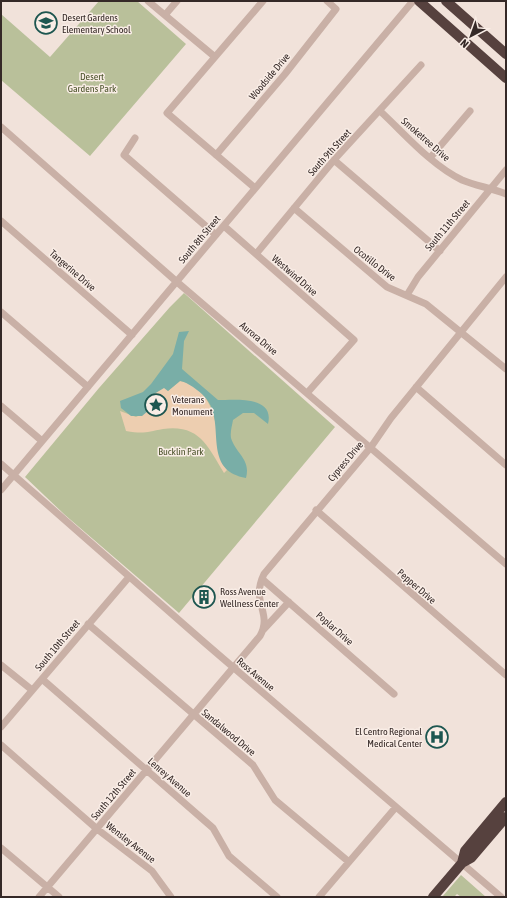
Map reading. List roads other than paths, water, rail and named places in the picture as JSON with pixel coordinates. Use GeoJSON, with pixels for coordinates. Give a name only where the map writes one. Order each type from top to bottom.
{"type":"FeatureCollection","features":[{"type":"Feature","properties":{"kind":"highway"},"geometry":{"type":"LineString","coordinates":[[419,1],[506,78]]}},
{"type":"Feature","properties":{"kind":"highway"},"geometry":{"type":"LineString","coordinates":[[446,1],[506,54]]}},
{"type":"Feature","properties":{"kind":"highway"},"geometry":{"type":"LineString","coordinates":[[493,43],[506,49]]}},
{"type":"Feature","properties":{"kind":"highway"},"geometry":{"type":"LineString","coordinates":[[462,863],[465,851],[506,802]]}},
{"type":"Feature","properties":{"kind":"highway"},"geometry":{"type":"LineString","coordinates":[[433,897],[462,863],[471,858],[506,817]]}},
{"type":"Feature","properties":{"kind":"street"},"geometry":{"type":"LineString","coordinates":[[148,1],[215,57]]}},
{"type":"Feature","properties":{"kind":"street"},"geometry":{"type":"LineString","coordinates":[[165,15],[177,1]]}},
{"type":"Feature","properties":{"kind":"street"},"geometry":{"type":"LineString","coordinates":[[255,188],[167,113],[263,1]]}},
{"type":"Feature","properties":{"kind":"street","name":"Woodside Drive"},"geometry":{"type":"LineString","coordinates":[[216,155],[285,74],[336,9],[327,1]]}},
{"type":"Feature","properties":{"kind":"street","name":"South 8th Street"},"geometry":{"type":"LineString","coordinates":[[1,490],[411,3]]}},
{"type":"Feature","properties":{"kind":"street","name":"South 9th Street"},"geometry":{"type":"LineString","coordinates":[[256,254],[334,160],[421,65]]}},
{"type":"Feature","properties":{"kind":"street","name":"Smoketree Drive"},"geometry":{"type":"LineString","coordinates":[[380,110],[430,158],[462,180],[506,194]]}},
{"type":"Feature","properties":{"kind":"street"},"geometry":{"type":"LineString","coordinates":[[430,158],[470,111]]}},
{"type":"Feature","properties":{"kind":"street","name":"Aurora Drive"},"geometry":{"type":"LineString","coordinates":[[1,127],[177,282],[308,392],[506,564]]}},
{"type":"Feature","properties":{"kind":"street"},"geometry":{"type":"LineString","coordinates":[[135,138],[124,155],[216,235]]}},
{"type":"Feature","properties":{"kind":"street"},"geometry":{"type":"LineString","coordinates":[[334,160],[440,251]]}},
{"type":"Feature","properties":{"kind":"street","name":"South 11th Street"},"geometry":{"type":"LineString","coordinates":[[407,295],[418,277],[506,170]]}},
{"type":"Feature","properties":{"kind":"street","name":"Ocotillo Drive"},"geometry":{"type":"LineString","coordinates":[[294,208],[383,284],[426,304],[506,369]]}},
{"type":"Feature","properties":{"kind":"street","name":"Tangerine Drive"},"geometry":{"type":"LineString","coordinates":[[1,221],[132,335]]}},
{"type":"Feature","properties":{"kind":"street","name":"Westwind Drive"},"geometry":{"type":"LineString","coordinates":[[224,226],[354,340],[308,392]]}},
{"type":"Feature","properties":{"kind":"street","name":"Cypress Drive"},"geometry":{"type":"LineString","coordinates":[[262,579],[316,510],[371,447],[416,387],[505,278]]}},
{"type":"Feature","properties":{"kind":"street"},"geometry":{"type":"LineString","coordinates":[[1,312],[88,387]]}},
{"type":"Feature","properties":{"kind":"street"},"geometry":{"type":"LineString","coordinates":[[416,387],[506,465]]}},
{"type":"Feature","properties":{"kind":"street"},"geometry":{"type":"LineString","coordinates":[[1,406],[42,441]]}},
{"type":"Feature","properties":{"kind":"street","name":"Ross Avenue"},"geometry":{"type":"LineString","coordinates":[[1,464],[234,668],[501,897]]}},
{"type":"Feature","properties":{"kind":"street","name":"Pepper Drive"},"geometry":{"type":"LineString","coordinates":[[316,510],[506,675]]}},
{"type":"Feature","properties":{"kind":"street","name":"South 10th Street"},"geometry":{"type":"LineString","coordinates":[[1,727],[129,577]]}},
{"type":"Feature","properties":{"kind":"street"},"geometry":{"type":"LineString","coordinates":[[262,579],[258,592],[265,622],[263,630]]}},
{"type":"Feature","properties":{"kind":"street","name":"Poplar Drive"},"geometry":{"type":"LineString","coordinates":[[262,579],[394,694]]}},
{"type":"Feature","properties":{"kind":"street"},"geometry":{"type":"LineString","coordinates":[[234,668],[263,630],[289,602]]}},
{"type":"Feature","properties":{"kind":"street","name":"Sandalwood Drive"},"geometry":{"type":"LineString","coordinates":[[88,624],[253,765],[275,800],[349,862]]}},
{"type":"Feature","properties":{"kind":"street"},"geometry":{"type":"LineString","coordinates":[[1,665],[32,690]]}},
{"type":"Feature","properties":{"kind":"street","name":"South 12th Street"},"geometry":{"type":"LineString","coordinates":[[38,897],[234,668]]}},
{"type":"Feature","properties":{"kind":"street","name":"Lenrey Avenue"},"geometry":{"type":"LineString","coordinates":[[42,679],[213,828],[230,856],[277,897]]}},
{"type":"Feature","properties":{"kind":"street","name":"Wensley Avenue"},"geometry":{"type":"LineString","coordinates":[[1,745],[97,829],[152,871],[171,897]]}},
{"type":"Feature","properties":{"kind":"street"},"geometry":{"type":"LineString","coordinates":[[319,897],[396,806]]}},
{"type":"Feature","properties":{"kind":"street"},"geometry":{"type":"LineString","coordinates":[[1,848],[59,897]]}},
{"type":"Feature","properties":{"kind":"water"},"geometry":{"type":"Polygon","coordinates":[[[189,331],[184,341],[182,369],[218,400],[252,401],[265,408],[269,415],[268,424],[254,413],[243,413],[233,420],[231,438],[233,444],[245,461],[247,471],[246,478],[234,474],[226,468],[221,461],[216,442],[215,422],[212,409],[205,397],[189,384],[180,381],[168,391],[164,388],[154,394],[148,411],[142,416],[131,416],[121,408],[120,401],[143,392],[151,384],[173,354],[179,332],[189,331]]]}},
{"type":"Feature","properties":{"kind":"place","name":"Desert Gardens Elementary School"},"geometry":{"type":"Point","coordinates":[46,23]}},
{"type":"Feature","properties":{"kind":"place","name":"Veterans Monument"},"geometry":{"type":"Point","coordinates":[156,405]}},
{"type":"Feature","properties":{"kind":"place","name":"Ross Avenue Wellness Center"},"geometry":{"type":"Point","coordinates":[204,597]}},
{"type":"Feature","properties":{"kind":"place","name":"El Centro Regional Medical Center"},"geometry":{"type":"Point","coordinates":[437,737]}},
{"type":"Feature","properties":{"kind":"park label","name":"Desert Gardens Park"},"geometry":{"type":"Point","coordinates":[92,82]}},
{"type":"Feature","properties":{"kind":"park label","name":"Bucklin Park"},"geometry":{"type":"Point","coordinates":[181,451]}}]}
